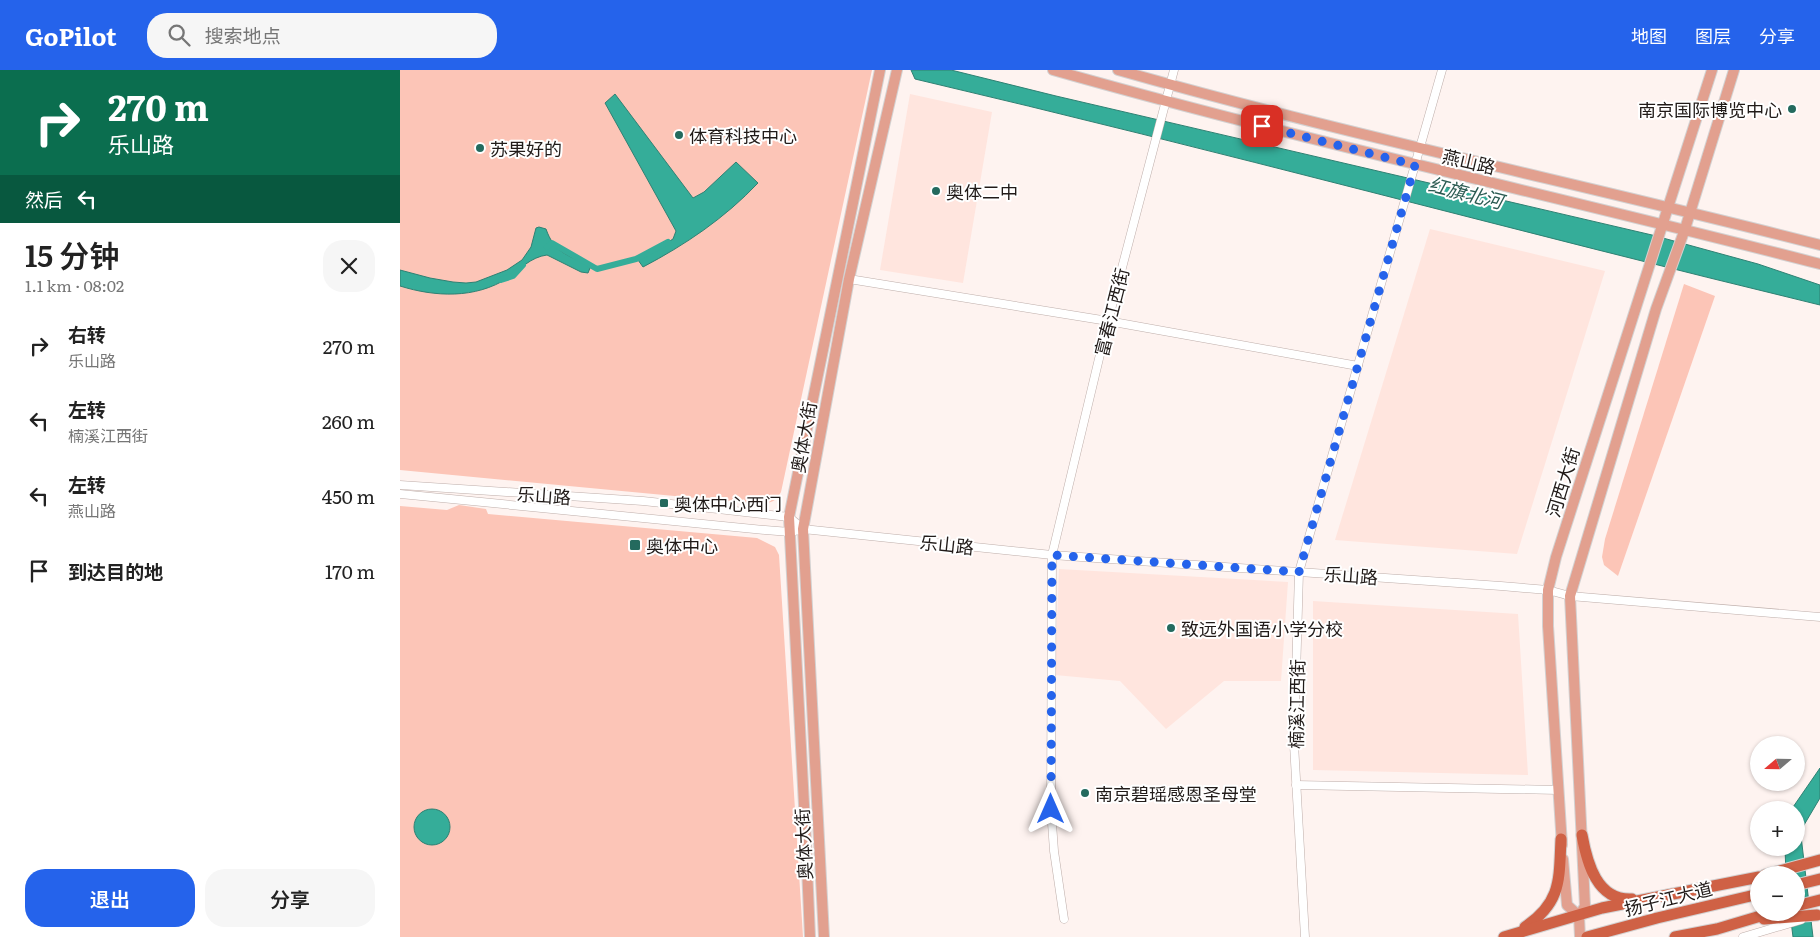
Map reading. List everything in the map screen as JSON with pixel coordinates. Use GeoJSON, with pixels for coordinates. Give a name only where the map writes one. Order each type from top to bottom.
{"type":"FeatureCollection","features":[{"type":"Feature","properties":{"kind":"highway"},"geometry":{"type":"LineString","coordinates":[[1582,835],[1590,867],[1599,884],[1606,891],[1612,895],[1627,899],[1649,898]]}},
{"type":"Feature","properties":{"kind":"highway"},"geometry":{"type":"LineString","coordinates":[[1508,936],[1536,920],[1554,897],[1559,882],[1562,839]]}},
{"type":"Feature","properties":{"kind":"highway"},"geometry":{"type":"LineString","coordinates":[[1798,866],[1814,862]]}},
{"type":"Feature","properties":{"kind":"highway"},"geometry":{"type":"LineString","coordinates":[[1508,936],[1536,926],[1579,916],[1602,908],[1750,879]]}},
{"type":"Feature","properties":{"kind":"highway","name":"扬子江大道"},"geometry":{"type":"LineString","coordinates":[[1587,937],[1656,918],[1750,896]]}},
{"type":"Feature","properties":{"kind":"highway"},"geometry":{"type":"LineString","coordinates":[[1805,917],[1818,914]]}},
{"type":"Feature","properties":{"kind":"highway"},"geometry":{"type":"LineString","coordinates":[[1675,937],[1718,929],[1750,919]]}},
{"type":"Feature","properties":{"kind":"highway"},"geometry":{"type":"LineString","coordinates":[[1744,921],[1750,921]]}},
{"type":"Feature","properties":{"kind":"main road","name":"奥体大街"},"geometry":{"type":"LineString","coordinates":[[810,937],[789,517],[880,70]]}},
{"type":"Feature","properties":{"kind":"main road","name":"奥体大街"},"geometry":{"type":"LineString","coordinates":[[824,937],[803,529],[849,280],[897,70]]}},
{"type":"Feature","properties":{"kind":"main road","name":"燕山路"},"geometry":{"type":"LineString","coordinates":[[1053,70],[1166,102],[1415,165],[1685,229],[1820,264]]}},
{"type":"Feature","properties":{"kind":"main road","name":"燕山路"},"geometry":{"type":"LineString","coordinates":[[1118,70],[1170,85],[1420,148],[1690,212],[1820,246]]}},
{"type":"Feature","properties":{"kind":"main road","name":"河西大街"},"geometry":{"type":"LineString","coordinates":[[1579,916],[1568,905],[1558,790],[1548,626],[1548,590],[1559,548],[1712,70]]}},
{"type":"Feature","properties":{"kind":"main road","name":"河西大街"},"geometry":{"type":"LineString","coordinates":[[1580,937],[1579,916],[1585,906],[1570,596],[1656,309],[1685,229],[1734,70]]}},
{"type":"Feature","properties":{"kind":"street","name":"富春江西街"},"geometry":{"type":"LineString","coordinates":[[1064,919],[1054,851],[1051,809],[1052,555],[1108,321],[1174,70]]}},
{"type":"Feature","properties":{"kind":"street","name":"楠溪江西街"},"geometry":{"type":"LineString","coordinates":[[1305,937],[1294,744],[1299,572],[1442,70]]}},
{"type":"Feature","properties":{"kind":"street"},"geometry":{"type":"LineString","coordinates":[[849,280],[1108,321],[1358,366]]}},
{"type":"Feature","properties":{"kind":"street","name":"乐山路"},"geometry":{"type":"LineString","coordinates":[[400,485],[643,501],[789,517]]}},
{"type":"Feature","properties":{"kind":"street","name":"乐山路"},"geometry":{"type":"LineString","coordinates":[[400,494],[790,532],[803,529],[1052,555],[1548,590],[1570,596],[1820,616]]}},
{"type":"Feature","properties":{"kind":"street"},"geometry":{"type":"LineString","coordinates":[[789,517],[803,529]]}},
{"type":"Feature","properties":{"kind":"street"},"geometry":{"type":"LineString","coordinates":[[1296,785],[1558,790]]}},
{"type":"Feature","properties":{"kind":"street"},"geometry":{"type":"LineString","coordinates":[[1743,937],[1786,921]]}},
{"type":"Feature","properties":{"kind":"shaded area"},"geometry":{"type":"Polygon","coordinates":[[[400,70],[872,70],[781,492],[775,500],[759,504],[400,470],[400,70]]]}},
{"type":"Feature","properties":{"kind":"shaded area","name":"奥体二中"},"geometry":{"type":"Polygon","coordinates":[[[910,94],[992,112],[963,283],[880,270],[910,94]]]}},
{"type":"Feature","properties":{"kind":"shaded area"},"geometry":{"type":"Polygon","coordinates":[[[1430,229],[1605,271],[1517,554],[1335,540],[1430,229]]]}},
{"type":"Feature","properties":{"kind":"shaded area"},"geometry":{"type":"Polygon","coordinates":[[[1684,284],[1715,296],[1618,576],[1604,565],[1602,557],[1605,539],[1684,284]]]}},
{"type":"Feature","properties":{"kind":"shaded area"},"geometry":{"type":"Polygon","coordinates":[[[459,505],[486,509],[488,514],[757,538],[775,547],[779,555],[803,937],[400,937],[400,506],[447,510],[459,505]]]}},
{"type":"Feature","properties":{"kind":"shaded area","name":"致远外国语小学分校"},"geometry":{"type":"Polygon","coordinates":[[[1059,569],[1288,582],[1281,681],[1224,681],[1166,729],[1120,681],[1055,675],[1059,569]]]}},
{"type":"Feature","properties":{"kind":"shaded area"},"geometry":{"type":"Polygon","coordinates":[[[1313,601],[1518,614],[1528,775],[1313,770],[1313,601]]]}},
{"type":"Feature","properties":{"kind":"water","name":"红旗北河"},"geometry":{"type":"Polygon","coordinates":[[[911,70],[951,70],[1652,235],[1758,264],[1820,285],[1820,305],[1142,134],[915,79],[911,70]]]}},
{"type":"Feature","properties":{"kind":"water"},"geometry":{"type":"Polygon","coordinates":[[[615,94],[693,198],[704,192],[736,162],[758,183],[732,208],[704,230],[674,250],[643,267],[638,260],[673,239],[676,231],[605,103],[615,94]]]}},
{"type":"Feature","properties":{"kind":"water"},"geometry":{"type":"Polygon","coordinates":[[[536,228],[546,229],[553,243],[562,252],[587,264],[590,268],[588,273],[581,272],[547,255],[531,261],[495,285],[469,293],[441,294],[400,286],[400,270],[430,278],[466,283],[476,282],[507,270],[522,260],[531,247],[536,228]]]}},
{"type":"Feature","properties":{"kind":"water"},"geometry":{"type":"Polygon","coordinates":[[[1820,768],[1820,798],[1805,823],[1805,801],[1797,801],[1820,768]]]}},
{"type":"Feature","properties":{"kind":"water"},"geometry":{"type":"Polygon","coordinates":[[[432,809],[445,814],[450,827],[445,840],[432,845],[419,840],[414,827],[419,814],[432,809]]]}},
{"type":"Feature","properties":{"kind":"water"},"geometry":{"type":"Polygon","coordinates":[[[1785,856],[1803,856],[1805,866],[1786,866],[1785,856]]]}},
{"type":"Feature","properties":{"kind":"water"},"geometry":{"type":"Polygon","coordinates":[[[1805,870],[1813,937],[1793,937],[1791,921],[1805,921],[1805,870]]]}},
{"type":"Feature","properties":{"kind":"waterway"},"geometry":{"type":"LineString","coordinates":[[547,247],[552,243],[597,269],[636,259],[668,242]]}},
{"type":"Feature","properties":{"kind":"waterway"},"geometry":{"type":"LineString","coordinates":[[501,280],[513,276],[523,265]]}},
{"type":"Feature","properties":{"kind":"place","name":"南京国际博览中心"},"geometry":{"type":"Point","coordinates":[1792,109]}},
{"type":"Feature","properties":{"kind":"place","name":"体育科技中心"},"geometry":{"type":"Point","coordinates":[679,135]}},
{"type":"Feature","properties":{"kind":"place","name":"苏果好的"},"geometry":{"type":"Point","coordinates":[480,148]}},
{"type":"Feature","properties":{"kind":"place","name":"奥体二中"},"geometry":{"type":"Point","coordinates":[936,191]}},
{"type":"Feature","properties":{"kind":"place","name":"奥体中心西门"},"geometry":{"type":"Point","coordinates":[664,503]}},
{"type":"Feature","properties":{"kind":"place","name":"奥体中心"},"geometry":{"type":"Point","coordinates":[635,545]}},
{"type":"Feature","properties":{"kind":"place","name":"致远外国语小学分校"},"geometry":{"type":"Point","coordinates":[1171,628]}},
{"type":"Feature","properties":{"kind":"place","name":"南京碧瑶感恩圣母堂"},"geometry":{"type":"Point","coordinates":[1085,793]}},
{"type":"Feature","properties":{"kind":"route"},"geometry":{"type":"LineString","coordinates":[[1051,809],[1052,555],[1299,572],[1415,165],[1262,126]]}}]}
